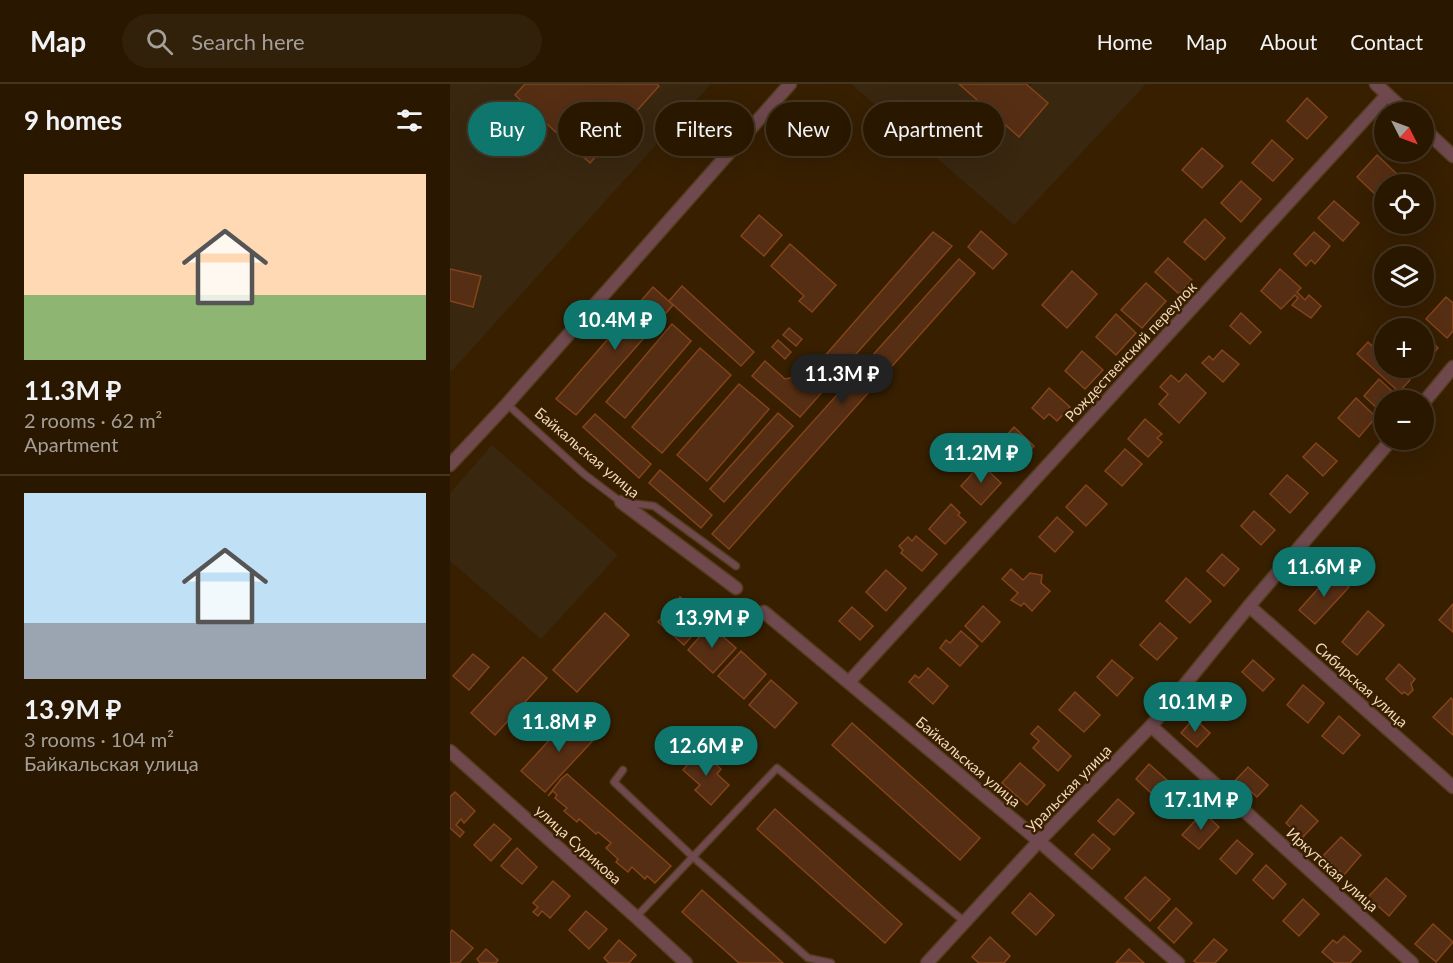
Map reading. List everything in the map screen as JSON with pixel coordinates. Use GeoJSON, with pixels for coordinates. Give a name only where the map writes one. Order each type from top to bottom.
{"type":"FeatureCollection","features":[{"type":"Feature","properties":{"kind":"street"},"geometry":{"type":"LineString","coordinates":[[450,465],[507,404],[790,84]]}},
{"type":"Feature","properties":{"kind":"street"},"geometry":{"type":"LineString","coordinates":[[1376,84],[1395,102]]}},
{"type":"Feature","properties":{"kind":"street","name":"Рождественский переулок"},"geometry":{"type":"LineString","coordinates":[[849,682],[1387,95]]}},
{"type":"Feature","properties":{"kind":"street"},"geometry":{"type":"LineString","coordinates":[[1434,138],[1453,156]]}},
{"type":"Feature","properties":{"kind":"street"},"geometry":{"type":"LineString","coordinates":[[1434,390],[1453,367]]}},
{"type":"Feature","properties":{"kind":"street","name":"Уральская улица"},"geometry":{"type":"LineString","coordinates":[[927,963],[1039,841],[1151,726],[1383,450]]}},
{"type":"Feature","properties":{"kind":"street","name":"Байкальская улица"},"geometry":{"type":"LineString","coordinates":[[621,502],[736,588]]}},
{"type":"Feature","properties":{"kind":"street","name":"Сибирская улица"},"geometry":{"type":"LineString","coordinates":[[1250,606],[1453,787]]}},
{"type":"Feature","properties":{"kind":"street","name":"Байкальская улица"},"geometry":{"type":"LineString","coordinates":[[764,612],[1039,841],[1178,963]]}},
{"type":"Feature","properties":{"kind":"street","name":"Иркутская улица"},"geometry":{"type":"LineString","coordinates":[[1151,726],[1412,963]]}},
{"type":"Feature","properties":{"kind":"street","name":"улица Сурикова"},"geometry":{"type":"LineString","coordinates":[[450,751],[686,963]]}},
{"type":"Feature","properties":{"kind":"lane","name":"Байкальская улица"},"geometry":{"type":"LineString","coordinates":[[507,404],[584,474],[621,502]]}},
{"type":"Feature","properties":{"kind":"lane"},"geometry":{"type":"LineString","coordinates":[[621,502],[654,506],[736,566]]}},
{"type":"Feature","properties":{"kind":"lane"},"geometry":{"type":"LineString","coordinates":[[636,917],[777,768],[965,923]]}},
{"type":"Feature","properties":{"kind":"lane"},"geometry":{"type":"LineString","coordinates":[[623,770],[614,782],[692,856],[808,958],[831,963]]}},
{"type":"Feature","properties":{"kind":"shaded area"},"geometry":{"type":"Polygon","coordinates":[[[450,84],[711,84],[695,102],[655,102],[655,146],[450,373],[450,84]]]}},
{"type":"Feature","properties":{"kind":"shaded area"},"geometry":{"type":"Polygon","coordinates":[[[851,84],[1026,84],[1029,87],[1032,84],[1146,84],[1014,225],[934,156],[1004,156],[1004,102],[872,102],[851,84]]]}},
{"type":"Feature","properties":{"kind":"shaded area"},"geometry":{"type":"Polygon","coordinates":[[[492,445],[618,555],[541,639],[450,561],[450,493],[492,445]]]}},
{"type":"Feature","properties":{"kind":"building"},"geometry":{"type":"Polygon","coordinates":[[[525,84],[657,84],[659,86],[643,104],[643,102],[558,102],[558,134],[546,123],[546,102],[523,102],[515,95],[525,84]]]}},
{"type":"Feature","properties":{"kind":"building"},"geometry":{"type":"Polygon","coordinates":[[[959,84],[1026,84],[1048,103],[1019,137],[1004,124],[1004,102],[979,102],[959,84]]]}},
{"type":"Feature","properties":{"kind":"building"},"geometry":{"type":"Polygon","coordinates":[[[1307,98],[1327,117],[1307,139],[1287,121],[1307,98]]]}},
{"type":"Feature","properties":{"kind":"building"},"geometry":{"type":"Polygon","coordinates":[[[1272,140],[1293,159],[1273,181],[1252,163],[1272,140]]]}},
{"type":"Feature","properties":{"kind":"building"},"geometry":{"type":"Polygon","coordinates":[[[1202,148],[1223,166],[1202,188],[1182,170],[1202,148]]]}},
{"type":"Feature","properties":{"kind":"building"},"geometry":{"type":"Polygon","coordinates":[[[582,156],[596,156],[590,163],[582,156]]]}},
{"type":"Feature","properties":{"kind":"building"},"geometry":{"type":"Polygon","coordinates":[[[1374,158],[1374,162],[1384,162],[1397,174],[1374,174],[1374,193],[1357,177],[1374,158]]]}},
{"type":"Feature","properties":{"kind":"building"},"geometry":{"type":"Polygon","coordinates":[[[1241,181],[1261,199],[1241,222],[1221,203],[1241,181]]]}},
{"type":"Feature","properties":{"kind":"building"},"geometry":{"type":"Polygon","coordinates":[[[1334,201],[1359,223],[1343,241],[1318,218],[1334,201]]]}},
{"type":"Feature","properties":{"kind":"building"},"geometry":{"type":"Polygon","coordinates":[[[759,215],[782,235],[764,256],[741,236],[759,215]]]}},
{"type":"Feature","properties":{"kind":"building"},"geometry":{"type":"Polygon","coordinates":[[[1205,219],[1225,238],[1205,260],[1184,242],[1205,219]]]}},
{"type":"Feature","properties":{"kind":"building"},"geometry":{"type":"Polygon","coordinates":[[[981,231],[1007,254],[993,269],[968,247],[981,231]]]}},
{"type":"Feature","properties":{"kind":"building"},"geometry":{"type":"Polygon","coordinates":[[[933,232],[952,246],[800,417],[752,376],[765,361],[785,379],[809,374],[933,232]]]}},
{"type":"Feature","properties":{"kind":"building"},"geometry":{"type":"Polygon","coordinates":[[[1314,232],[1330,246],[1315,264],[1311,260],[1306,266],[1294,254],[1314,232]]]}},
{"type":"Feature","properties":{"kind":"building"},"geometry":{"type":"Polygon","coordinates":[[[790,244],[836,285],[812,312],[799,301],[804,296],[771,266],[790,244]]]}},
{"type":"Feature","properties":{"kind":"building"},"geometry":{"type":"Polygon","coordinates":[[[1168,258],[1192,280],[1179,294],[1155,272],[1168,258]]]}},
{"type":"Feature","properties":{"kind":"building"},"geometry":{"type":"Polygon","coordinates":[[[959,259],[975,273],[729,549],[712,534],[959,259]]]}},
{"type":"Feature","properties":{"kind":"building"},"geometry":{"type":"Polygon","coordinates":[[[450,269],[481,276],[473,307],[450,301],[450,269]]]}},
{"type":"Feature","properties":{"kind":"building"},"geometry":{"type":"Polygon","coordinates":[[[1280,269],[1301,288],[1297,292],[1305,300],[1309,295],[1321,306],[1311,318],[1292,305],[1298,298],[1295,295],[1281,309],[1261,291],[1280,269]]]}},
{"type":"Feature","properties":{"kind":"building"},"geometry":{"type":"Polygon","coordinates":[[[1072,271],[1097,294],[1067,328],[1042,305],[1072,271]]]}},
{"type":"Feature","properties":{"kind":"building"},"geometry":{"type":"Polygon","coordinates":[[[1146,283],[1166,301],[1142,328],[1121,310],[1146,283]]]}},
{"type":"Feature","properties":{"kind":"building"},"geometry":{"type":"Polygon","coordinates":[[[682,286],[754,352],[741,366],[669,301],[682,286]]]}},
{"type":"Feature","properties":{"kind":"building"},"geometry":{"type":"Polygon","coordinates":[[[653,287],[673,305],[576,415],[556,399],[653,287]]]}},
{"type":"Feature","properties":{"kind":"building"},"geometry":{"type":"Polygon","coordinates":[[[1446,297],[1453,303],[1453,331],[1447,338],[1434,326],[1434,318],[1427,318],[1446,297]]]}},
{"type":"Feature","properties":{"kind":"building"},"geometry":{"type":"Polygon","coordinates":[[[1241,313],[1261,332],[1250,344],[1230,326],[1241,313]]]}},
{"type":"Feature","properties":{"kind":"building"},"geometry":{"type":"Polygon","coordinates":[[[1116,314],[1136,333],[1116,355],[1096,337],[1116,314]]]}},
{"type":"Feature","properties":{"kind":"building"},"geometry":{"type":"Polygon","coordinates":[[[672,324],[691,341],[625,418],[606,402],[672,324]]]}},
{"type":"Feature","properties":{"kind":"building"},"geometry":{"type":"Polygon","coordinates":[[[789,328],[802,339],[796,346],[783,335],[789,328]]]}},
{"type":"Feature","properties":{"kind":"building"},"geometry":{"type":"Polygon","coordinates":[[[778,340],[791,352],[785,359],[772,347],[778,340]]]}},
{"type":"Feature","properties":{"kind":"building"},"geometry":{"type":"Polygon","coordinates":[[[1368,342],[1374,348],[1374,369],[1357,354],[1368,342]]]}},
{"type":"Feature","properties":{"kind":"building"},"geometry":{"type":"Polygon","coordinates":[[[700,348],[731,375],[662,453],[632,427],[700,348]]]}},
{"type":"Feature","properties":{"kind":"building"},"geometry":{"type":"Polygon","coordinates":[[[1222,350],[1239,364],[1223,382],[1202,363],[1209,356],[1213,360],[1222,350]]]}},
{"type":"Feature","properties":{"kind":"building"},"geometry":{"type":"Polygon","coordinates":[[[1082,351],[1103,370],[1085,389],[1065,371],[1082,351]]]}},
{"type":"Feature","properties":{"kind":"building"},"geometry":{"type":"Polygon","coordinates":[[[1186,374],[1206,393],[1179,423],[1159,404],[1168,394],[1160,387],[1171,375],[1179,382],[1186,374]]]}},
{"type":"Feature","properties":{"kind":"building"},"geometry":{"type":"Polygon","coordinates":[[[1384,378],[1408,378],[1410,380],[1401,390],[1397,390],[1384,378]]]}},
{"type":"Feature","properties":{"kind":"building"},"geometry":{"type":"Polygon","coordinates":[[[1379,379],[1391,390],[1374,390],[1374,405],[1364,396],[1379,379]]]}},
{"type":"Feature","properties":{"kind":"building"},"geometry":{"type":"Polygon","coordinates":[[[739,384],[769,409],[707,481],[677,455],[739,384]]]}},
{"type":"Feature","properties":{"kind":"building"},"geometry":{"type":"Polygon","coordinates":[[[1049,388],[1070,407],[1057,421],[1049,414],[1044,419],[1032,408],[1049,388]]]}},
{"type":"Feature","properties":{"kind":"building"},"geometry":{"type":"Polygon","coordinates":[[[1356,398],[1374,415],[1374,419],[1359,437],[1338,418],[1356,398]]]}},
{"type":"Feature","properties":{"kind":"building"},"geometry":{"type":"Polygon","coordinates":[[[778,413],[793,426],[724,502],[710,489],[778,413]]]}},
{"type":"Feature","properties":{"kind":"building"},"geometry":{"type":"Polygon","coordinates":[[[595,414],[651,464],[639,478],[583,427],[595,414]]]}},
{"type":"Feature","properties":{"kind":"building"},"geometry":{"type":"Polygon","coordinates":[[[1145,419],[1162,434],[1157,438],[1162,442],[1148,457],[1128,439],[1145,419]]]}},
{"type":"Feature","properties":{"kind":"building"},"geometry":{"type":"Polygon","coordinates":[[[1014,427],[1034,446],[1019,463],[1006,452],[1000,459],[992,452],[1014,427]]]}},
{"type":"Feature","properties":{"kind":"building"},"geometry":{"type":"Polygon","coordinates":[[[1316,443],[1337,461],[1323,476],[1303,457],[1316,443]]]}},
{"type":"Feature","properties":{"kind":"building"},"geometry":{"type":"Polygon","coordinates":[[[1125,449],[1142,464],[1122,486],[1105,471],[1125,449]]]}},
{"type":"Feature","properties":{"kind":"building"},"geometry":{"type":"Polygon","coordinates":[[[981,464],[1001,483],[981,505],[961,486],[981,464]]]}},
{"type":"Feature","properties":{"kind":"building"},"geometry":{"type":"Polygon","coordinates":[[[660,470],[712,515],[701,528],[649,483],[660,470]]]}},
{"type":"Feature","properties":{"kind":"building"},"geometry":{"type":"Polygon","coordinates":[[[1287,475],[1308,493],[1290,513],[1270,494],[1287,475]]]}},
{"type":"Feature","properties":{"kind":"building"},"geometry":{"type":"Polygon","coordinates":[[[1086,485],[1107,504],[1086,526],[1066,507],[1086,485]]]}},
{"type":"Feature","properties":{"kind":"building"},"geometry":{"type":"Polygon","coordinates":[[[951,504],[966,522],[945,544],[929,529],[951,504]]]}},
{"type":"Feature","properties":{"kind":"building"},"geometry":{"type":"Polygon","coordinates":[[[1254,511],[1275,530],[1261,545],[1241,526],[1254,511]]]}},
{"type":"Feature","properties":{"kind":"building"},"geometry":{"type":"Polygon","coordinates":[[[1057,517],[1073,532],[1055,552],[1039,537],[1057,517]]]}},
{"type":"Feature","properties":{"kind":"building"},"geometry":{"type":"Polygon","coordinates":[[[916,536],[937,554],[922,571],[901,553],[903,550],[899,546],[908,537],[912,541],[916,536]]]}},
{"type":"Feature","properties":{"kind":"building"},"geometry":{"type":"Polygon","coordinates":[[[1222,554],[1239,569],[1224,586],[1207,571],[1222,554]]]}},
{"type":"Feature","properties":{"kind":"building"},"geometry":{"type":"Polygon","coordinates":[[[1011,569],[1023,580],[1030,573],[1042,575],[1041,583],[1050,591],[1032,611],[1024,603],[1021,606],[1011,600],[1018,593],[1002,579],[1011,569]]]}},
{"type":"Feature","properties":{"kind":"building"},"geometry":{"type":"Polygon","coordinates":[[[886,570],[906,588],[886,611],[866,592],[886,570]]]}},
{"type":"Feature","properties":{"kind":"building"},"geometry":{"type":"Polygon","coordinates":[[[1332,573],[1349,587],[1315,624],[1299,610],[1332,573]]]}},
{"type":"Feature","properties":{"kind":"building"},"geometry":{"type":"Polygon","coordinates":[[[1186,578],[1211,601],[1190,623],[1166,601],[1186,578]]]}},
{"type":"Feature","properties":{"kind":"building"},"geometry":{"type":"Polygon","coordinates":[[[680,597],[706,620],[684,645],[658,622],[680,597]]]}},
{"type":"Feature","properties":{"kind":"building"},"geometry":{"type":"Polygon","coordinates":[[[1453,604],[1453,632],[1439,620],[1453,604]]]}},
{"type":"Feature","properties":{"kind":"building"},"geometry":{"type":"Polygon","coordinates":[[[983,606],[1000,622],[982,642],[965,626],[983,606]]]}},
{"type":"Feature","properties":{"kind":"building"},"geometry":{"type":"Polygon","coordinates":[[[852,607],[873,626],[860,640],[839,621],[852,607]]]}},
{"type":"Feature","properties":{"kind":"building"},"geometry":{"type":"Polygon","coordinates":[[[1368,611],[1384,625],[1357,655],[1342,642],[1368,611]]]}},
{"type":"Feature","properties":{"kind":"building"},"geometry":{"type":"Polygon","coordinates":[[[605,613],[629,635],[577,692],[553,670],[605,613]]]}},
{"type":"Feature","properties":{"kind":"building"},"geometry":{"type":"Polygon","coordinates":[[[1160,623],[1177,638],[1157,660],[1140,645],[1160,623]]]}},
{"type":"Feature","properties":{"kind":"building"},"geometry":{"type":"Polygon","coordinates":[[[710,625],[736,648],[713,673],[688,650],[710,625]]]}},
{"type":"Feature","properties":{"kind":"building"},"geometry":{"type":"Polygon","coordinates":[[[961,631],[978,646],[960,666],[940,648],[946,640],[950,643],[961,631]]]}},
{"type":"Feature","properties":{"kind":"building"},"geometry":{"type":"Polygon","coordinates":[[[741,651],[766,674],[744,699],[718,676],[741,651]]]}},
{"type":"Feature","properties":{"kind":"building"},"geometry":{"type":"Polygon","coordinates":[[[473,654],[489,667],[469,690],[453,676],[473,654]]]}},
{"type":"Feature","properties":{"kind":"building"},"geometry":{"type":"Polygon","coordinates":[[[523,657],[547,678],[495,735],[471,713],[523,657]]]}},
{"type":"Feature","properties":{"kind":"building"},"geometry":{"type":"Polygon","coordinates":[[[1112,660],[1133,678],[1117,696],[1097,677],[1112,660]]]}},
{"type":"Feature","properties":{"kind":"building"},"geometry":{"type":"Polygon","coordinates":[[[1253,660],[1274,679],[1263,691],[1242,672],[1253,660]]]}},
{"type":"Feature","properties":{"kind":"building"},"geometry":{"type":"Polygon","coordinates":[[[1399,664],[1415,679],[1411,684],[1413,690],[1408,695],[1404,692],[1402,694],[1386,679],[1399,664]]]}},
{"type":"Feature","properties":{"kind":"building"},"geometry":{"type":"Polygon","coordinates":[[[928,668],[948,686],[933,704],[909,682],[915,675],[919,678],[928,668]]]}},
{"type":"Feature","properties":{"kind":"building"},"geometry":{"type":"Polygon","coordinates":[[[771,680],[797,703],[775,728],[749,705],[771,680]]]}},
{"type":"Feature","properties":{"kind":"building"},"geometry":{"type":"Polygon","coordinates":[[[1303,685],[1324,703],[1308,723],[1287,705],[1303,685]]]}},
{"type":"Feature","properties":{"kind":"building"},"geometry":{"type":"Polygon","coordinates":[[[1075,692],[1100,715],[1084,732],[1059,710],[1075,692]]]}},
{"type":"Feature","properties":{"kind":"building"},"geometry":{"type":"Polygon","coordinates":[[[1451,698],[1453,700],[1453,735],[1433,717],[1451,698]]]}},
{"type":"Feature","properties":{"kind":"building"},"geometry":{"type":"Polygon","coordinates":[[[573,714],[597,736],[545,792],[521,771],[573,714]]]}},
{"type":"Feature","properties":{"kind":"building"},"geometry":{"type":"Polygon","coordinates":[[[1339,716],[1360,735],[1343,754],[1322,736],[1339,716]]]}},
{"type":"Feature","properties":{"kind":"building"},"geometry":{"type":"Polygon","coordinates":[[[1194,718],[1210,733],[1197,747],[1181,733],[1194,718]]]}},
{"type":"Feature","properties":{"kind":"building"},"geometry":{"type":"Polygon","coordinates":[[[852,723],[980,838],[960,860],[832,745],[852,723]]]}},
{"type":"Feature","properties":{"kind":"building"},"geometry":{"type":"Polygon","coordinates":[[[1038,726],[1071,756],[1058,771],[1033,748],[1039,741],[1031,734],[1038,726]]]}},
{"type":"Feature","properties":{"kind":"building"},"geometry":{"type":"Polygon","coordinates":[[[700,750],[721,769],[717,774],[729,785],[711,805],[695,790],[700,785],[683,770],[700,750]]]}},
{"type":"Feature","properties":{"kind":"building"},"geometry":{"type":"Polygon","coordinates":[[[1020,763],[1045,785],[1027,805],[1002,783],[1020,763]]]}},
{"type":"Feature","properties":{"kind":"building"},"geometry":{"type":"Polygon","coordinates":[[[1149,764],[1178,790],[1164,805],[1136,779],[1149,764]]]}},
{"type":"Feature","properties":{"kind":"building"},"geometry":{"type":"Polygon","coordinates":[[[1248,767],[1268,785],[1257,797],[1240,782],[1236,787],[1232,784],[1248,767]]]}},
{"type":"Feature","properties":{"kind":"building"},"geometry":{"type":"Polygon","coordinates":[[[567,774],[671,866],[655,883],[647,876],[645,879],[632,867],[628,872],[616,862],[618,859],[606,848],[611,843],[579,819],[577,822],[564,811],[567,808],[555,798],[557,795],[553,791],[548,796],[567,774]]]}},
{"type":"Feature","properties":{"kind":"building"},"geometry":{"type":"Polygon","coordinates":[[[455,792],[475,811],[464,823],[461,819],[456,825],[464,832],[460,837],[450,828],[450,797],[455,792]]]}},
{"type":"Feature","properties":{"kind":"building"},"geometry":{"type":"Polygon","coordinates":[[[1118,799],[1134,813],[1114,835],[1098,821],[1118,799]]]}},
{"type":"Feature","properties":{"kind":"building"},"geometry":{"type":"Polygon","coordinates":[[[1301,805],[1318,821],[1302,838],[1286,823],[1301,805]]]}},
{"type":"Feature","properties":{"kind":"building"},"geometry":{"type":"Polygon","coordinates":[[[775,809],[902,924],[885,943],[757,829],[775,809]]]}},
{"type":"Feature","properties":{"kind":"building"},"geometry":{"type":"Polygon","coordinates":[[[1203,812],[1219,827],[1199,849],[1182,835],[1203,812]]]}},
{"type":"Feature","properties":{"kind":"building"},"geometry":{"type":"Polygon","coordinates":[[[494,824],[511,839],[491,861],[474,845],[494,824]]]}},
{"type":"Feature","properties":{"kind":"building"},"geometry":{"type":"Polygon","coordinates":[[[1093,834],[1110,849],[1092,869],[1075,854],[1093,834]]]}},
{"type":"Feature","properties":{"kind":"building"},"geometry":{"type":"Polygon","coordinates":[[[1341,837],[1361,855],[1344,875],[1323,856],[1341,837]]]}},
{"type":"Feature","properties":{"kind":"building"},"geometry":{"type":"Polygon","coordinates":[[[1237,840],[1253,854],[1236,874],[1220,859],[1237,840]]]}},
{"type":"Feature","properties":{"kind":"building"},"geometry":{"type":"Polygon","coordinates":[[[517,848],[537,867],[522,884],[501,866],[517,848]]]}},
{"type":"Feature","properties":{"kind":"building"},"geometry":{"type":"Polygon","coordinates":[[[1266,865],[1286,884],[1273,899],[1253,880],[1266,865]]]}},
{"type":"Feature","properties":{"kind":"building"},"geometry":{"type":"Polygon","coordinates":[[[1145,877],[1170,899],[1150,921],[1125,898],[1145,877]]]}},
{"type":"Feature","properties":{"kind":"building"},"geometry":{"type":"Polygon","coordinates":[[[1386,878],[1406,896],[1389,916],[1368,897],[1386,878]]]}},
{"type":"Feature","properties":{"kind":"building"},"geometry":{"type":"Polygon","coordinates":[[[553,881],[570,896],[550,918],[542,911],[538,916],[533,912],[538,907],[533,903],[553,881]]]}},
{"type":"Feature","properties":{"kind":"building"},"geometry":{"type":"Polygon","coordinates":[[[702,890],[783,963],[739,963],[682,912],[702,890]]]}},
{"type":"Feature","properties":{"kind":"building"},"geometry":{"type":"Polygon","coordinates":[[[1030,893],[1054,915],[1036,935],[1012,913],[1030,893]]]}},
{"type":"Feature","properties":{"kind":"building"},"geometry":{"type":"Polygon","coordinates":[[[1303,899],[1319,914],[1299,936],[1283,921],[1303,899]]]}},
{"type":"Feature","properties":{"kind":"building"},"geometry":{"type":"Polygon","coordinates":[[[1176,908],[1192,923],[1174,943],[1158,928],[1176,908]]]}},
{"type":"Feature","properties":{"kind":"building"},"geometry":{"type":"Polygon","coordinates":[[[586,911],[607,929],[589,949],[569,930],[586,911]]]}},
{"type":"Feature","properties":{"kind":"building"},"geometry":{"type":"Polygon","coordinates":[[[1433,924],[1453,942],[1436,962],[1415,944],[1433,924]]]}},
{"type":"Feature","properties":{"kind":"building"},"geometry":{"type":"Polygon","coordinates":[[[452,930],[473,948],[459,963],[450,963],[450,933],[452,930]]]}},
{"type":"Feature","properties":{"kind":"building"},"geometry":{"type":"Polygon","coordinates":[[[1344,936],[1361,951],[1350,963],[1335,963],[1322,952],[1333,940],[1337,943],[1344,936]]]}},
{"type":"Feature","properties":{"kind":"building"},"geometry":{"type":"Polygon","coordinates":[[[990,937],[1010,956],[1004,963],[979,963],[972,957],[990,937]]]}},
{"type":"Feature","properties":{"kind":"building"},"geometry":{"type":"Polygon","coordinates":[[[1214,939],[1227,950],[1215,963],[1194,961],[1214,939]]]}},
{"type":"Feature","properties":{"kind":"building"},"geometry":{"type":"Polygon","coordinates":[[[619,940],[636,955],[629,963],[609,963],[604,958],[619,940]]]}},
{"type":"Feature","properties":{"kind":"building"},"geometry":{"type":"Polygon","coordinates":[[[486,949],[498,960],[496,963],[480,963],[477,959],[486,949]]]}},
{"type":"Feature","properties":{"kind":"building"},"geometry":{"type":"Polygon","coordinates":[[[1129,949],[1144,963],[1116,963],[1129,949]]]}}]}
